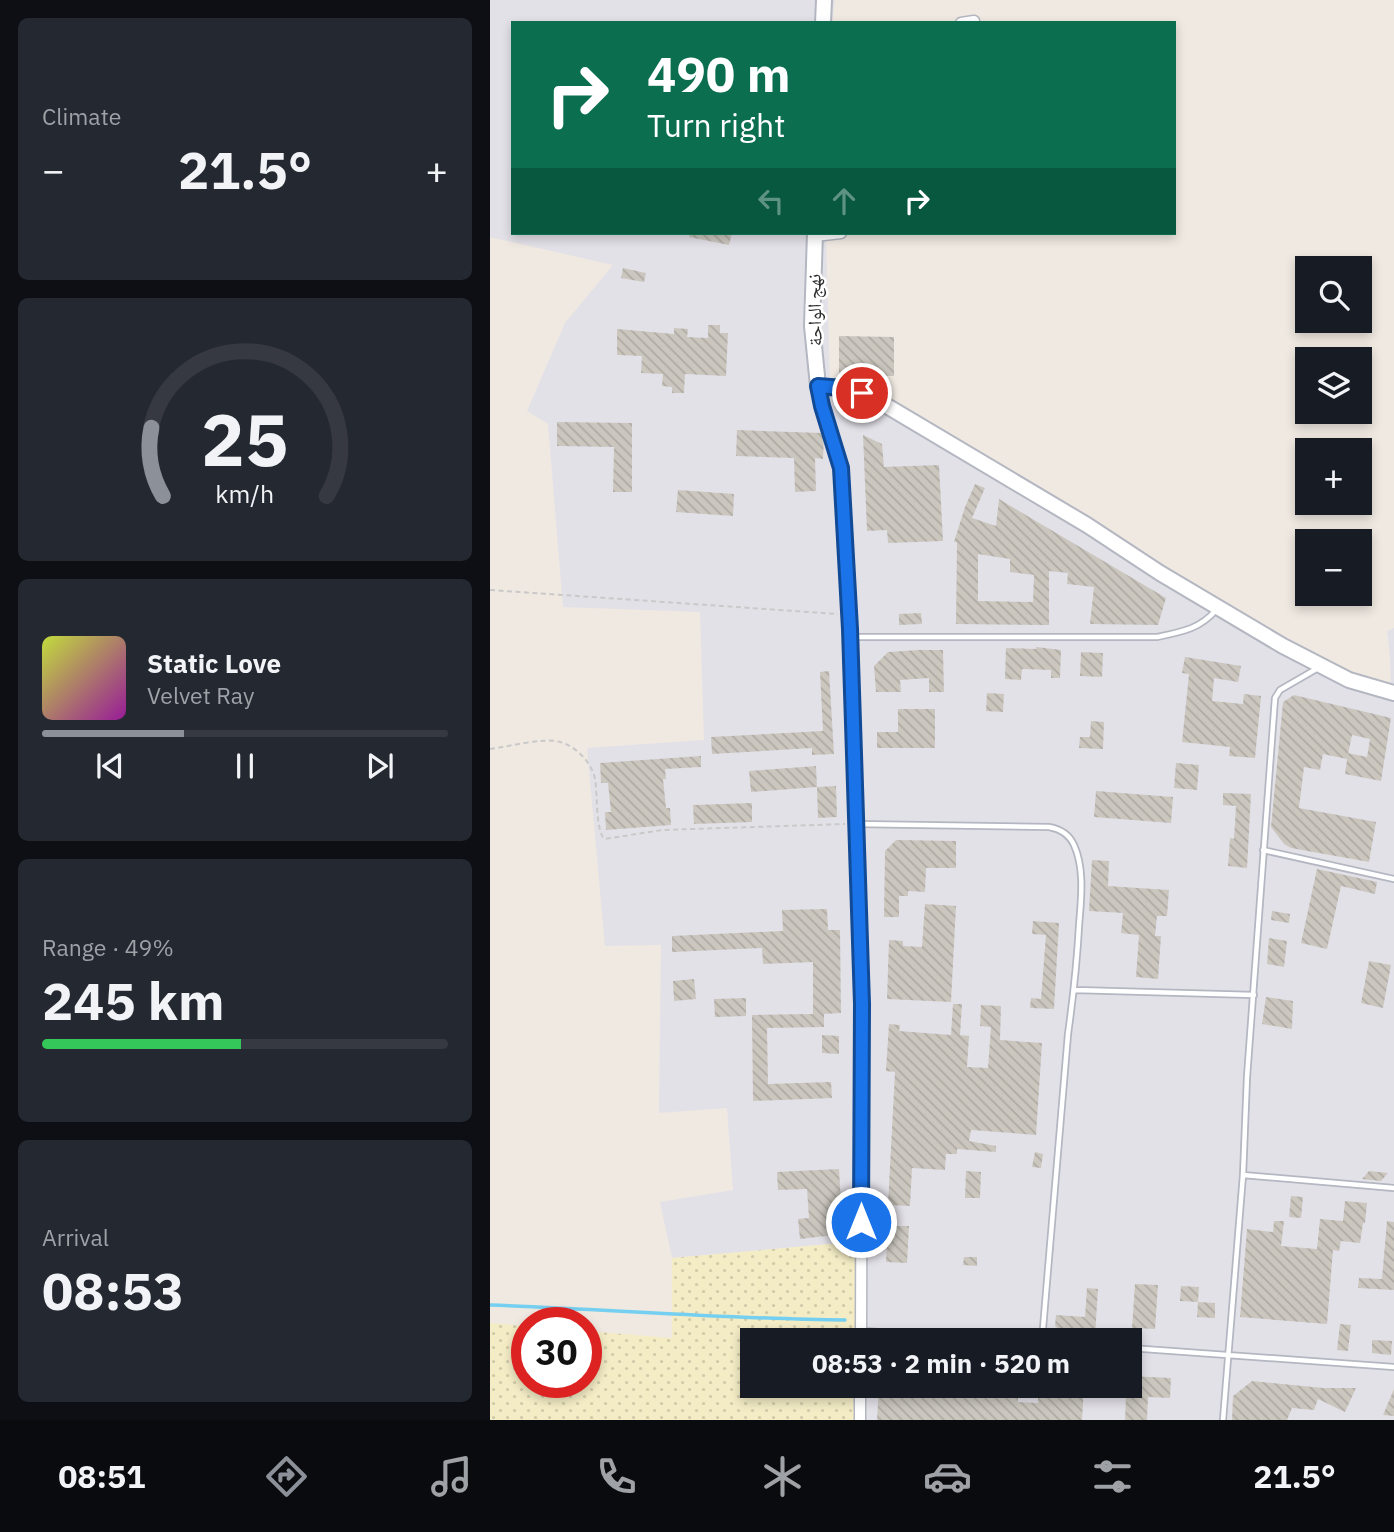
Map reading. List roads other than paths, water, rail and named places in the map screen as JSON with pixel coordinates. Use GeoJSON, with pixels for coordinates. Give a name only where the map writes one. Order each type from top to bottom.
{"type":"FeatureCollection","features":[{"type":"Feature","properties":{"kind":"street"},"geometry":{"type":"LineString","coordinates":[[823,21],[824,0]]}},
{"type":"Feature","properties":{"kind":"street","name":"نهج الواحة"},"geometry":{"type":"LineString","coordinates":[[815,235],[812,326],[818,386]]}},
{"type":"Feature","properties":{"kind":"street"},"geometry":{"type":"LineString","coordinates":[[861,1328],[862,1004],[851,637],[841,468],[818,386],[852,390],[870,396],[1283,646],[1349,680],[1394,693]]}},
{"type":"Feature","properties":{"kind":"street"},"geometry":{"type":"LineString","coordinates":[[860,1398],[860,1420]]}},
{"type":"Feature","properties":{"kind":"lane"},"geometry":{"type":"LineString","coordinates":[[851,637],[1157,637],[1184,632],[1207,621],[1218,607]]}},
{"type":"Feature","properties":{"kind":"lane"},"geometry":{"type":"LineString","coordinates":[[1223,1420],[1244,1175],[1247,1077],[1275,698],[1280,690],[1322,666]]}},
{"type":"Feature","properties":{"kind":"lane"},"geometry":{"type":"LineString","coordinates":[[856,824],[1049,827],[1066,833],[1074,844],[1081,893],[1075,990],[1068,1034],[1043,1328]]}},
{"type":"Feature","properties":{"kind":"lane"},"geometry":{"type":"LineString","coordinates":[[1263,850],[1394,879]]}},
{"type":"Feature","properties":{"kind":"lane"},"geometry":{"type":"LineString","coordinates":[[1075,990],[1254,995]]}},
{"type":"Feature","properties":{"kind":"lane"},"geometry":{"type":"LineString","coordinates":[[1244,1175],[1394,1188]]}},
{"type":"Feature","properties":{"kind":"lane"},"geometry":{"type":"LineString","coordinates":[[1142,1349],[1394,1367]]}},
{"type":"Feature","properties":{"kind":"waterway"},"geometry":{"type":"LineString","coordinates":[[490,1305],[845,1320]]}}]}
